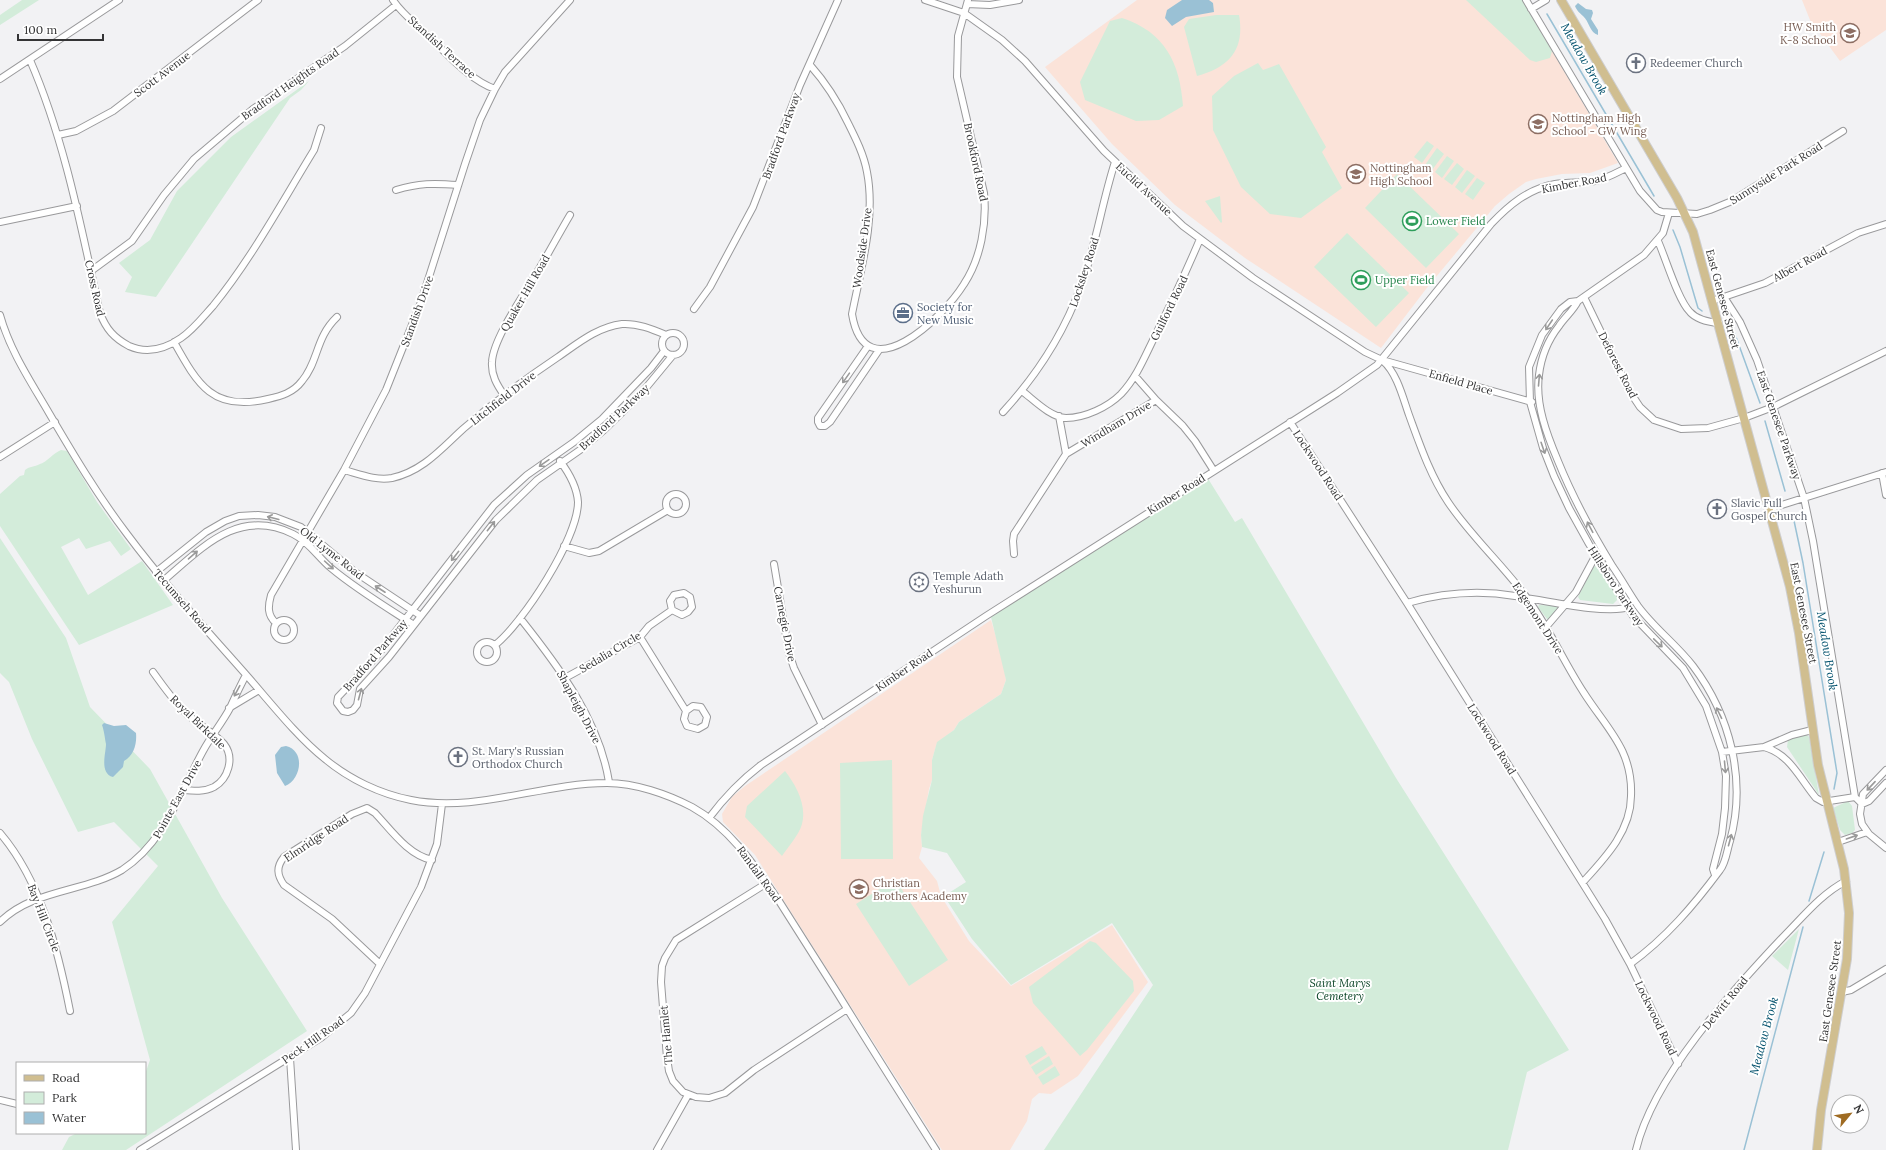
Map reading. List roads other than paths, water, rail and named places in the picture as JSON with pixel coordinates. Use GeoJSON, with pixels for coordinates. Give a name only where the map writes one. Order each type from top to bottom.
{"type":"FeatureCollection","features":[{"type":"Feature","properties":{"kind":"main road","name":"East Genesee Street"},"geometry":{"type":"LineString","coordinates":[[1561,0],[1684,212],[1693,232],[1790,587],[1799,633],[1818,765],[1838,842],[1846,881],[1849,939],[1842,992],[1821,1110],[1816,1150]]}},
{"type":"Feature","properties":{"kind":"street"},"geometry":{"type":"LineString","coordinates":[[0,79],[119,0]]}},
{"type":"Feature","properties":{"kind":"street","name":"Scott Avenue"},"geometry":{"type":"LineString","coordinates":[[58,134],[76,131],[113,111],[258,0]]}},
{"type":"Feature","properties":{"kind":"street","name":"Standish Drive"},"geometry":{"type":"LineString","coordinates":[[276,624],[269,614],[268,606],[271,595],[344,470],[386,390],[404,349],[421,302],[480,120],[505,72],[570,0]]}},
{"type":"Feature","properties":{"kind":"street","name":"Bradford Parkway"},"geometry":{"type":"LineString","coordinates":[[694,310],[710,287],[753,207],[770,166],[794,100],[838,0]]}},
{"type":"Feature","properties":{"kind":"street","name":"Euclid Avenue"},"geometry":{"type":"LineString","coordinates":[[925,0],[964,13],[1002,40],[1025,61],[1071,115],[1115,162],[1200,239],[1254,278],[1365,352],[1382,360]]}},
{"type":"Feature","properties":{"kind":"street"},"geometry":{"type":"LineString","coordinates":[[968,2],[990,5],[1019,0]]}},
{"type":"Feature","properties":{"kind":"street"},"geometry":{"type":"LineString","coordinates":[[1526,0],[1626,168],[1647,200],[1657,210],[1669,213],[1684,212]]}},
{"type":"Feature","properties":{"kind":"street"},"geometry":{"type":"LineString","coordinates":[[1531,9],[1546,0]]}},
{"type":"Feature","properties":{"kind":"street","name":"Brookford Road"},"geometry":{"type":"LineString","coordinates":[[879,350],[898,345],[918,333],[952,302],[970,273],[981,241],[985,205],[984,193],[957,77],[958,36],[968,2]]}},
{"type":"Feature","properties":{"kind":"street","name":"Standish Terrace"},"geometry":{"type":"LineString","coordinates":[[394,3],[470,74],[485,85],[495,89]]}},
{"type":"Feature","properties":{"kind":"street","name":"Bradford Heights Road"},"geometry":{"type":"LineString","coordinates":[[91,271],[132,241],[164,195],[194,159],[253,109],[345,46],[394,3]]}},
{"type":"Feature","properties":{"kind":"street","name":"Cross Road"},"geometry":{"type":"LineString","coordinates":[[30,60],[58,134],[77,206],[103,322],[113,336],[129,346],[144,350],[156,350],[174,342],[189,332],[202,319],[237,274],[314,150],[321,128]]}},
{"type":"Feature","properties":{"kind":"street","name":"Woodside Drive"},"geometry":{"type":"LineString","coordinates":[[810,65],[828,87],[840,106],[856,139],[867,172],[869,202],[866,240],[852,314],[854,324],[868,346]]}},
{"type":"Feature","properties":{"kind":"street","name":"Sunnyside Park Road"},"geometry":{"type":"LineString","coordinates":[[1684,212],[1697,214],[1732,201],[1843,131]]}},
{"type":"Feature","properties":{"kind":"street","name":"Locksley Road"},"geometry":{"type":"LineString","coordinates":[[1003,412],[1022,391],[1058,337],[1076,300],[1087,268],[1115,162]]}},
{"type":"Feature","properties":{"kind":"street","name":"Kimber Road"},"geometry":{"type":"LineString","coordinates":[[709,818],[725,797],[742,780],[822,725],[986,616],[1337,392],[1382,360],[1491,224],[1507,207],[1521,197],[1556,184],[1596,181],[1609,177],[1626,168]]}},
{"type":"Feature","properties":{"kind":"street"},"geometry":{"type":"LineString","coordinates":[[396,190],[420,184],[433,183],[458,185]]}},
{"type":"Feature","properties":{"kind":"street"},"geometry":{"type":"LineString","coordinates":[[0,222],[77,206]]}},
{"type":"Feature","properties":{"kind":"street"},"geometry":{"type":"LineString","coordinates":[[1669,213],[1666,226],[1658,241],[1681,297],[1689,312],[1705,321],[1718,323]]}},
{"type":"Feature","properties":{"kind":"street","name":"Quaker Hill Road"},"geometry":{"type":"LineString","coordinates":[[504,395],[498,387],[492,371],[492,360],[496,348],[513,310],[570,215]]}},
{"type":"Feature","properties":{"kind":"street","name":"Albert Road"},"geometry":{"type":"LineString","coordinates":[[1712,301],[1765,283],[1858,233],[1886,224]]}},
{"type":"Feature","properties":{"kind":"street","name":"Guilford Road"},"geometry":{"type":"LineString","coordinates":[[1135,376],[1183,279],[1200,239]]}},
{"type":"Feature","properties":{"kind":"street","name":"Hillsboro Parkway"},"geometry":{"type":"LineString","coordinates":[[1658,241],[1626,269],[1578,301],[1570,302],[1561,309],[1542,335],[1529,368],[1530,402],[1542,448],[1554,476],[1569,508],[1596,555],[1628,608],[1645,630],[1683,668],[1706,706],[1722,752],[1726,776],[1725,808],[1722,834],[1713,868],[1715,875]]}},
{"type":"Feature","properties":{"kind":"street","name":"Deforest Road"},"geometry":{"type":"LineString","coordinates":[[1584,297],[1630,392],[1640,407],[1648,415],[1670,426],[1691,430],[1708,428],[1744,418],[1773,407],[1886,351]]}},
{"type":"Feature","properties":{"kind":"street","name":"East Genesee Parkway"},"geometry":{"type":"LineString","coordinates":[[1724,297],[1749,342],[1804,498],[1813,541],[1855,797]]}},
{"type":"Feature","properties":{"kind":"street","name":"Hillsboro Parkway"},"geometry":{"type":"LineString","coordinates":[[1578,301],[1555,332],[1544,353],[1539,375],[1539,404],[1554,452],[1566,482],[1601,546],[1637,604],[1657,629],[1692,665],[1710,695],[1730,737],[1733,750],[1736,799],[1733,830],[1721,870],[1715,875],[1701,897],[1684,916],[1648,951],[1630,964]]}},
{"type":"Feature","properties":{"kind":"street","name":"Tecumseh Road"},"geometry":{"type":"LineString","coordinates":[[0,316],[9,342],[54,422],[103,500],[163,581],[259,690],[311,747],[327,761],[352,778],[387,793],[408,799],[442,804]]}},
{"type":"Feature","properties":{"kind":"street"},"geometry":{"type":"LineString","coordinates":[[174,342],[200,382],[211,394],[222,400],[237,403],[262,400],[284,395],[292,391],[302,381],[308,372],[327,327],[337,317]]}},
{"type":"Feature","properties":{"kind":"street","name":"Litchfield Drive"},"geometry":{"type":"LineString","coordinates":[[344,470],[366,477],[379,478],[391,478],[408,472],[430,460],[471,422],[504,395],[590,335],[608,327],[622,324],[643,326],[666,335]]}},
{"type":"Feature","properties":{"kind":"street","name":"Bradford Parkway"},"geometry":{"type":"LineString","coordinates":[[664,351],[651,368],[602,419],[556,455],[527,475],[494,505],[376,657],[338,697],[337,703],[343,711],[353,710],[357,705],[360,689],[389,657],[496,520],[537,480],[586,445],[620,415],[640,395],[673,355],[683,349],[683,340],[680,335],[674,332],[666,335]]}},
{"type":"Feature","properties":{"kind":"street"},"geometry":{"type":"LineString","coordinates":[[666,335],[662,341],[664,351],[673,355]]}},
{"type":"Feature","properties":{"kind":"street"},"geometry":{"type":"LineString","coordinates":[[868,346],[879,350],[830,422],[825,426],[820,426],[818,418],[868,346]]}},
{"type":"Feature","properties":{"kind":"street","name":"Enfield Place"},"geometry":{"type":"LineString","coordinates":[[1382,360],[1539,404]]}},
{"type":"Feature","properties":{"kind":"street","name":"Edgemont Drive"},"geometry":{"type":"LineString","coordinates":[[1382,360],[1387,364],[1393,375],[1426,461],[1448,502],[1472,533],[1507,572],[1528,599],[1584,694],[1614,736],[1624,754],[1631,778],[1631,805],[1621,833],[1605,858],[1583,882]]}},
{"type":"Feature","properties":{"kind":"street","name":"Windham Drive"},"geometry":{"type":"LineString","coordinates":[[1135,376],[1156,400],[1066,454],[1059,416],[1066,418],[1078,416],[1108,404],[1120,394],[1135,376]]}},
{"type":"Feature","properties":{"kind":"street"},"geometry":{"type":"LineString","coordinates":[[1022,391],[1047,410],[1059,416]]}},
{"type":"Feature","properties":{"kind":"street"},"geometry":{"type":"LineString","coordinates":[[1156,400],[1183,426],[1214,471]]}},
{"type":"Feature","properties":{"kind":"street"},"geometry":{"type":"LineString","coordinates":[[0,457],[54,422]]}},
{"type":"Feature","properties":{"kind":"street","name":"Lockwood Road"},"geometry":{"type":"LineString","coordinates":[[1290,422],[1407,603],[1583,882],[1630,964],[1678,1064]]}},
{"type":"Feature","properties":{"kind":"street"},"geometry":{"type":"LineString","coordinates":[[1014,554],[1014,534],[1066,454]]}},
{"type":"Feature","properties":{"kind":"street"},"geometry":{"type":"LineString","coordinates":[[495,645],[520,618],[548,577],[574,524],[578,502],[576,490],[562,463],[556,455]]}},
{"type":"Feature","properties":{"kind":"street"},"geometry":{"type":"LineString","coordinates":[[1769,509],[1884,472],[1886,495]]}},
{"type":"Feature","properties":{"kind":"street"},"geometry":{"type":"LineString","coordinates":[[564,546],[589,553],[599,551],[668,510]]}},
{"type":"Feature","properties":{"kind":"street","name":"Old Lyme Road"},"geometry":{"type":"LineString","coordinates":[[156,572],[206,532],[225,520],[239,516],[258,515],[275,517],[301,527],[330,553],[355,572],[421,616]]}},
{"type":"Feature","properties":{"kind":"street","name":"Old Lyme Road"},"geometry":{"type":"LineString","coordinates":[[163,581],[203,547],[234,528],[258,525],[270,527],[293,534],[303,540],[331,568],[414,625]]}},
{"type":"Feature","properties":{"kind":"street"},"geometry":{"type":"LineString","coordinates":[[1546,628],[1576,592],[1601,546]]}},
{"type":"Feature","properties":{"kind":"street","name":"Carnegie Drive"},"geometry":{"type":"LineString","coordinates":[[774,564],[791,661],[809,702],[822,725]]}},
{"type":"Feature","properties":{"kind":"street"},"geometry":{"type":"LineString","coordinates":[[1407,603],[1453,594],[1474,593],[1515,596],[1616,610],[1628,608],[1637,604]]}},
{"type":"Feature","properties":{"kind":"street","name":"Sedalia Circle"},"geometry":{"type":"LineString","coordinates":[[565,678],[640,637],[649,626],[672,610]]}},
{"type":"Feature","properties":{"kind":"street","name":"Shapleigh Drive"},"geometry":{"type":"LineString","coordinates":[[520,618],[565,678],[592,728],[606,760],[609,782]]}},
{"type":"Feature","properties":{"kind":"street"},"geometry":{"type":"LineString","coordinates":[[640,637],[686,711]]}},
{"type":"Feature","properties":{"kind":"street","name":"Royal Birkdale"},"geometry":{"type":"LineString","coordinates":[[153,672],[173,700],[189,716],[227,748],[230,759],[228,771],[221,782],[204,790],[183,790]]}},
{"type":"Feature","properties":{"kind":"street","name":"Pointe East Drive"},"geometry":{"type":"LineString","coordinates":[[0,922],[16,910],[38,899],[107,877],[138,858],[156,837],[213,735],[230,708],[246,675]]}},
{"type":"Feature","properties":{"kind":"street","name":"Pointe East Drive"},"geometry":{"type":"LineString","coordinates":[[230,708],[259,690]]}},
{"type":"Feature","properties":{"kind":"street"},"geometry":{"type":"LineString","coordinates":[[1722,752],[1764,747],[1792,735],[1812,730]]}},
{"type":"Feature","properties":{"kind":"street"},"geometry":{"type":"LineString","coordinates":[[1764,747],[1782,754],[1816,798],[1827,803],[1855,797],[1862,804]]}},
{"type":"Feature","properties":{"kind":"street"},"geometry":{"type":"LineString","coordinates":[[1886,770],[1863,794],[1860,814],[1862,824],[1867,832],[1886,848]]}},
{"type":"Feature","properties":{"kind":"street","name":"Randall Road"},"geometry":{"type":"LineString","coordinates":[[442,804],[480,801],[574,784],[609,782],[662,793],[693,808],[709,818],[747,854],[936,1150]]}},
{"type":"Feature","properties":{"kind":"street"},"geometry":{"type":"LineString","coordinates":[[1862,804],[1869,800],[1886,783]]}},
{"type":"Feature","properties":{"kind":"street","name":"Peck Hill Road"},"geometry":{"type":"LineString","coordinates":[[140,1150],[290,1058],[338,1026],[351,1013],[380,964],[421,887],[432,860],[440,824],[442,804]]}},
{"type":"Feature","properties":{"kind":"street","name":"Elmridge Road"},"geometry":{"type":"LineString","coordinates":[[380,964],[332,919],[284,885],[278,871],[280,862],[284,857],[352,814],[367,808],[375,813],[412,852],[422,858],[432,860]]}},
{"type":"Feature","properties":{"kind":"street"},"geometry":{"type":"LineString","coordinates":[[1838,842],[1867,832]]}},
{"type":"Feature","properties":{"kind":"street","name":"Bay Hill Circle"},"geometry":{"type":"LineString","coordinates":[[0,834],[14,849],[22,862],[38,899],[60,961],[70,1010]]}},
{"type":"Feature","properties":{"kind":"street","name":"DeWitt Road"},"geometry":{"type":"LineString","coordinates":[[1636,1150],[1652,1108],[1678,1064],[1748,974],[1831,889],[1846,881]]}},
{"type":"Feature","properties":{"kind":"street","name":"The Hamlet"},"geometry":{"type":"LineString","coordinates":[[688,1095],[678,1087],[669,1071],[661,982],[662,966],[676,940],[766,882]]}},
{"type":"Feature","properties":{"kind":"street"},"geometry":{"type":"LineString","coordinates":[[1842,992],[1851,990],[1886,969]]}},
{"type":"Feature","properties":{"kind":"street"},"geometry":{"type":"LineString","coordinates":[[657,1150],[688,1095],[709,1098],[724,1093],[754,1070],[847,1010]]}},
{"type":"Feature","properties":{"kind":"street"},"geometry":{"type":"LineString","coordinates":[[290,1058],[296,1150]]}},
{"type":"Feature","properties":{"kind":"street"},"geometry":{"type":"LineString","coordinates":[[0,1100],[16,1104]]}},
{"type":"Feature","properties":{"kind":"water"},"geometry":{"type":"Polygon","coordinates":[[[1182,0],[1209,0],[1213,3],[1214,12],[1186,17],[1172,26],[1165,18],[1167,10],[1182,0]]]}},
{"type":"Feature","properties":{"kind":"water"},"geometry":{"type":"Polygon","coordinates":[[[1578,3],[1586,9],[1592,10],[1593,13],[1591,19],[1598,30],[1598,35],[1593,32],[1585,18],[1575,6],[1578,3]]]}},
{"type":"Feature","properties":{"kind":"water"},"geometry":{"type":"Polygon","coordinates":[[[104,723],[114,726],[126,725],[136,733],[135,745],[130,756],[124,761],[123,767],[113,777],[106,771],[104,762],[106,744],[102,725],[104,723]]]}},
{"type":"Feature","properties":{"kind":"water"},"geometry":{"type":"Polygon","coordinates":[[[286,746],[297,754],[299,766],[295,778],[285,786],[277,773],[275,755],[281,747],[286,746]]]}},
{"type":"Feature","properties":{"kind":"waterway","name":"Meadow Brook"},"geometry":{"type":"LineString","coordinates":[[1547,14],[1654,196]]}},
{"type":"Feature","properties":{"kind":"waterway","name":"Meadow Brook"},"geometry":{"type":"LineString","coordinates":[[1673,230],[1680,247],[1698,308],[1702,311]]}},
{"type":"Feature","properties":{"kind":"waterway","name":"Meadow Brook"},"geometry":{"type":"LineString","coordinates":[[1728,322],[1732,326],[1760,403]]}},
{"type":"Feature","properties":{"kind":"waterway","name":"Meadow Brook"},"geometry":{"type":"LineString","coordinates":[[1765,421],[1785,491]]}},
{"type":"Feature","properties":{"kind":"waterway","name":"Meadow Brook"},"geometry":{"type":"LineString","coordinates":[[1793,516],[1803,563],[1837,773],[1834,789]]}},
{"type":"Feature","properties":{"kind":"waterway","name":"Meadow Brook"},"geometry":{"type":"LineString","coordinates":[[1809,901],[1824,852]]}},
{"type":"Feature","properties":{"kind":"waterway","name":"Meadow Brook"},"geometry":{"type":"LineString","coordinates":[[1744,1150],[1803,927]]}},
{"type":"Feature","properties":{"kind":"place","name":"HW Smith K-8 School"},"geometry":{"type":"Point","coordinates":[1850,33]}},
{"type":"Feature","properties":{"kind":"place","name":"Redeemer Church"},"geometry":{"type":"Point","coordinates":[1636,63]}},
{"type":"Feature","properties":{"kind":"place","name":"Nottingham High School - GW Wing"},"geometry":{"type":"Point","coordinates":[1538,124]}},
{"type":"Feature","properties":{"kind":"place","name":"Nottingham High School"},"geometry":{"type":"Point","coordinates":[1356,174]}},
{"type":"Feature","properties":{"kind":"place","name":"Lower Field"},"geometry":{"type":"Point","coordinates":[1412,221]}},
{"type":"Feature","properties":{"kind":"place","name":"Upper Field"},"geometry":{"type":"Point","coordinates":[1361,280]}},
{"type":"Feature","properties":{"kind":"place","name":"Society for New Music"},"geometry":{"type":"Point","coordinates":[903,313]}},
{"type":"Feature","properties":{"kind":"place","name":"Slavic Full Gospel Church"},"geometry":{"type":"Point","coordinates":[1717,509]}},
{"type":"Feature","properties":{"kind":"place","name":"Temple Adath Yeshurun"},"geometry":{"type":"Point","coordinates":[919,582]}},
{"type":"Feature","properties":{"kind":"place","name":"St. Mary's Russian Orthodox Church"},"geometry":{"type":"Point","coordinates":[458,757]}},
{"type":"Feature","properties":{"kind":"place","name":"Christian Brothers Academy"},"geometry":{"type":"Point","coordinates":[859,889]}},
{"type":"Feature","properties":{"kind":"park label","name":"Saint Marys Cemetery"},"geometry":{"type":"Point","coordinates":[1340,989]}}]}
